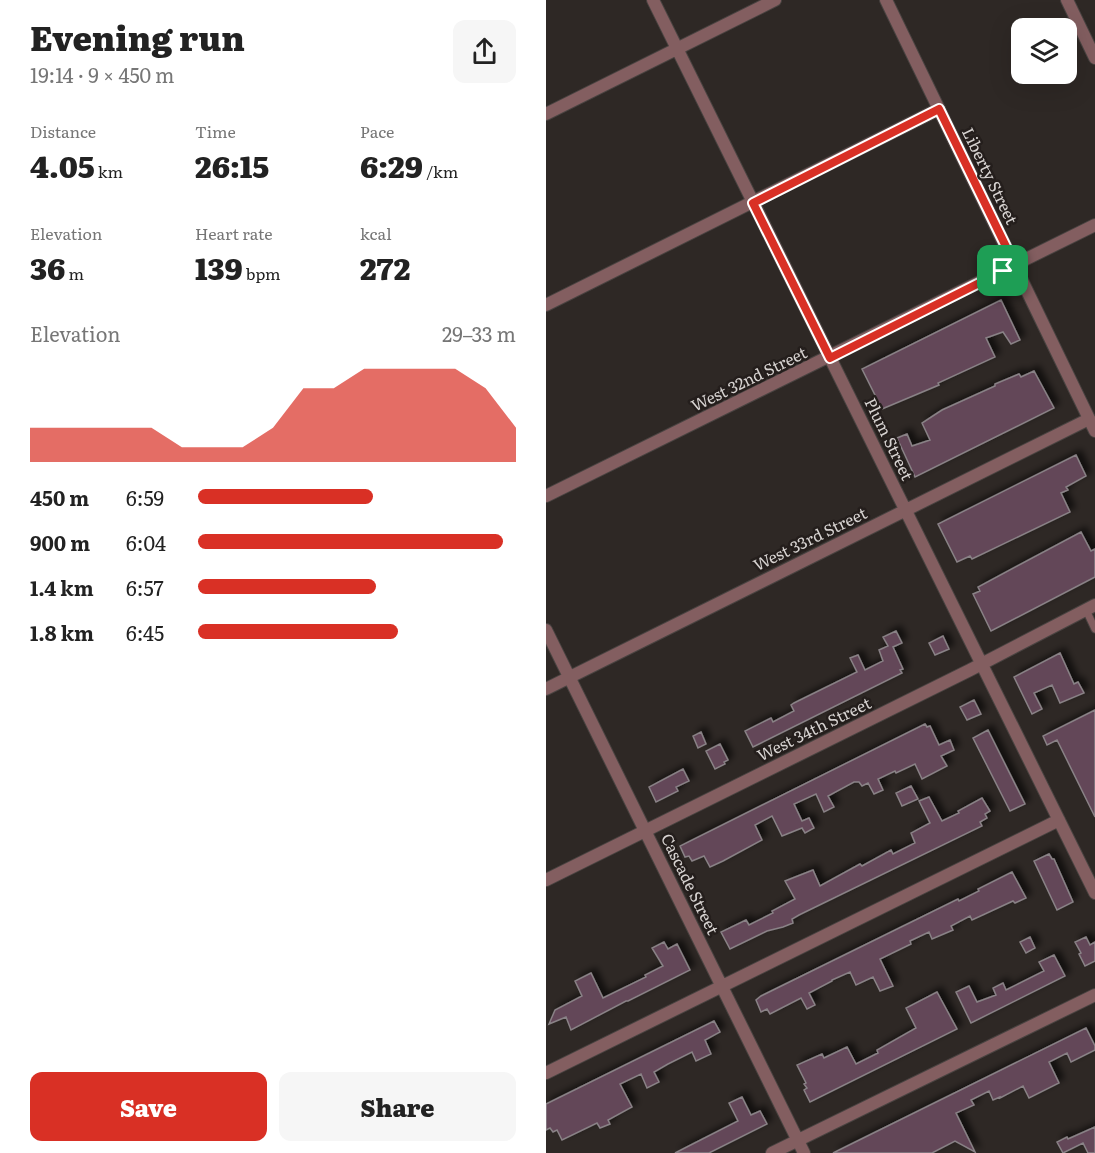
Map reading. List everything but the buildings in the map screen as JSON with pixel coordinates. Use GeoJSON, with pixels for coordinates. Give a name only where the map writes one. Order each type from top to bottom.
{"type":"FeatureCollection","features":[{"type":"Feature","properties":{"kind":"street","name":"Plum Street"},"geometry":{"type":"LineString","coordinates":[[653,0],[1095,893]]}},
{"type":"Feature","properties":{"kind":"street"},"geometry":{"type":"LineString","coordinates":[[546,114],[775,0]]}},
{"type":"Feature","properties":{"kind":"street","name":"Liberty Street"},"geometry":{"type":"LineString","coordinates":[[886,0],[1095,431]]}},
{"type":"Feature","properties":{"kind":"street"},"geometry":{"type":"LineString","coordinates":[[1067,0],[1095,58]]}},
{"type":"Feature","properties":{"kind":"street"},"geometry":{"type":"LineString","coordinates":[[546,305],[939,109]]}},
{"type":"Feature","properties":{"kind":"street","name":"West 32nd Street"},"geometry":{"type":"LineString","coordinates":[[546,496],[830,358],[1095,225]]}},
{"type":"Feature","properties":{"kind":"street","name":"West 33rd Street"},"geometry":{"type":"LineString","coordinates":[[546,689],[1089,419]]}},
{"type":"Feature","properties":{"kind":"street","name":"West 34th Street"},"geometry":{"type":"LineString","coordinates":[[546,880],[1091,608]]}},
{"type":"Feature","properties":{"kind":"street","name":"Cascade Street"},"geometry":{"type":"LineString","coordinates":[[546,630],[804,1153]]}},
{"type":"Feature","properties":{"kind":"street"},"geometry":{"type":"LineString","coordinates":[[546,1073],[1059,820]]}},
{"type":"Feature","properties":{"kind":"street"},"geometry":{"type":"LineString","coordinates":[[772,1153],[1095,995]]}},
{"type":"Feature","properties":{"kind":"lane"},"geometry":{"type":"LineString","coordinates":[[1091,608],[1095,629]]}},
{"type":"Feature","properties":{"kind":"route"},"geometry":{"type":"LineString","coordinates":[[939,109],[1015,265],[1003,271],[830,358],[753,203],[939,109]]}}]}
